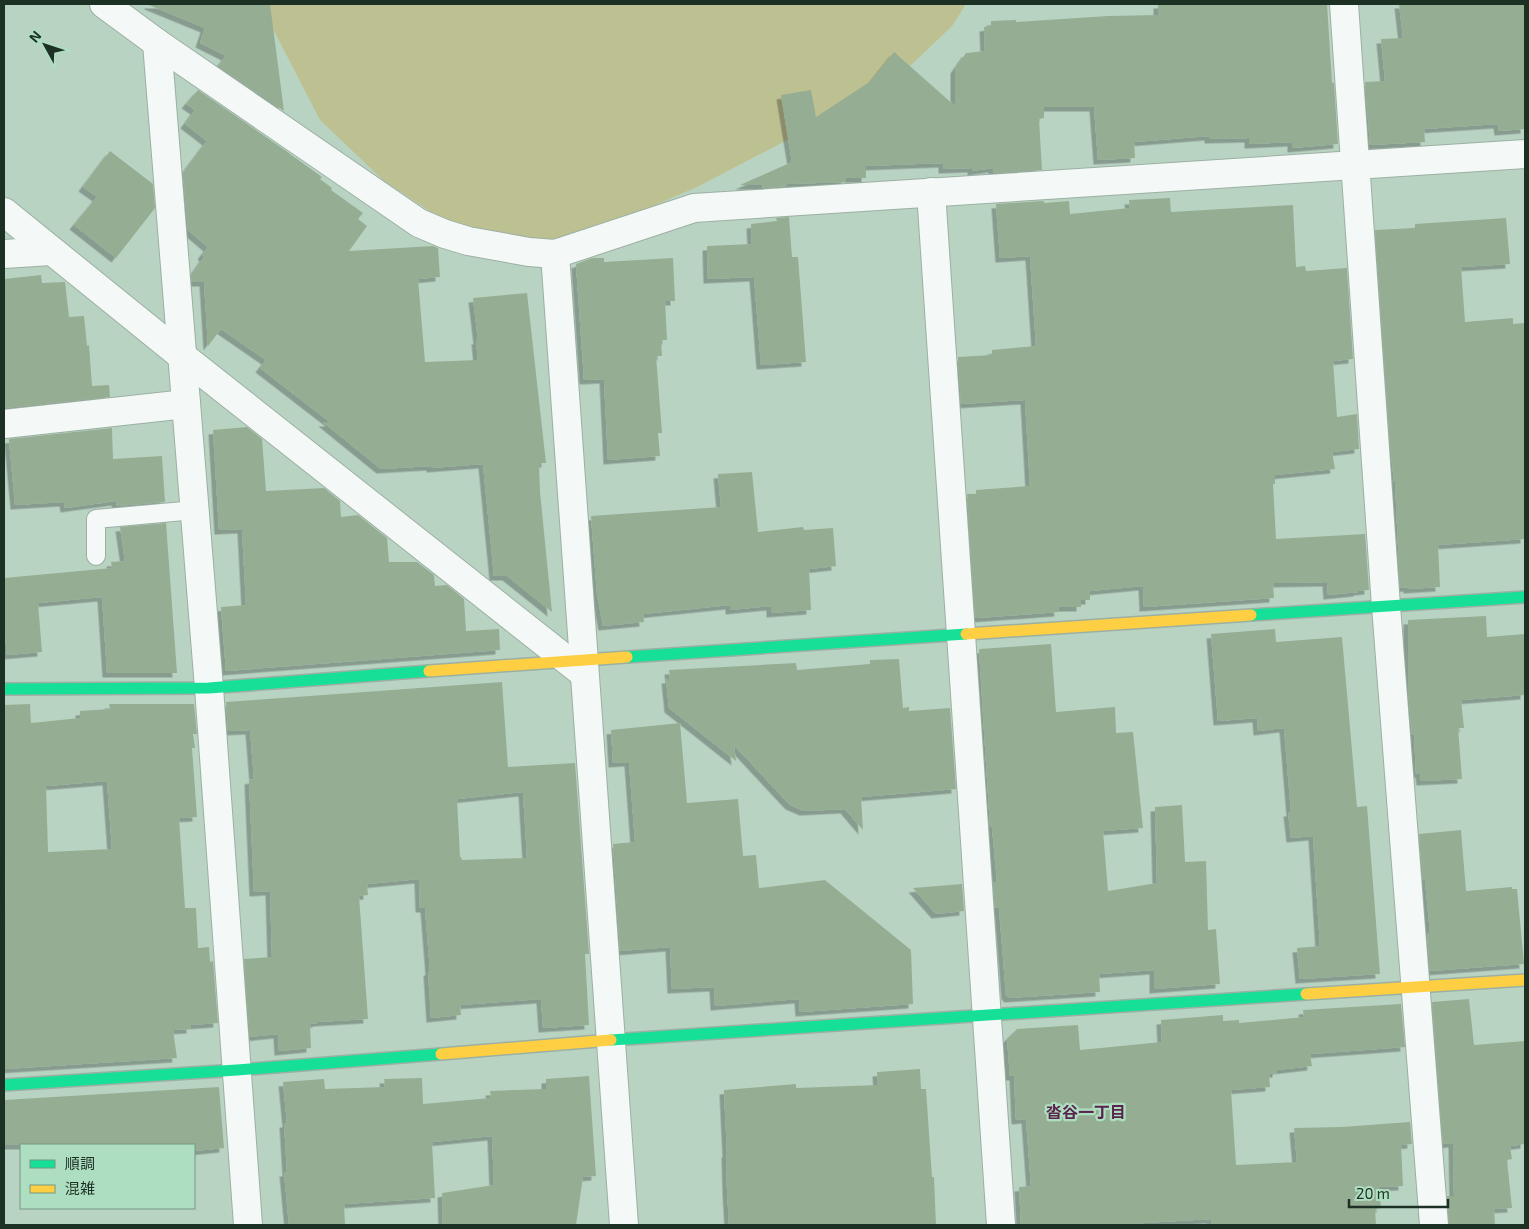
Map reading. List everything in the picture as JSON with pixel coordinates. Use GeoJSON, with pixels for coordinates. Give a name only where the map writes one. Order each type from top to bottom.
{"type":"FeatureCollection","features":[{"type":"Feature","properties":{"kind":"street"},"geometry":{"type":"LineString","coordinates":[[104,4],[157,43],[419,223],[468,241],[530,252],[555,254],[694,208],[1525,154]]}},
{"type":"Feature","properties":{"kind":"street"},"geometry":{"type":"LineString","coordinates":[[1344,4],[1386,606],[1434,1225]]}},
{"type":"Feature","properties":{"kind":"street"},"geometry":{"type":"LineString","coordinates":[[157,43],[209,688],[248,1225]]}},
{"type":"Feature","properties":{"kind":"street"},"geometry":{"type":"LineString","coordinates":[[931,192],[1001,1225]]}},
{"type":"Feature","properties":{"kind":"street"},"geometry":{"type":"LineString","coordinates":[[4,212],[182,356],[579,666]]}},
{"type":"Feature","properties":{"kind":"street"},"geometry":{"type":"LineString","coordinates":[[4,254],[51,251]]}},
{"type":"Feature","properties":{"kind":"street"},"geometry":{"type":"LineString","coordinates":[[555,254],[579,666],[624,1225]]}},
{"type":"Feature","properties":{"kind":"street"},"geometry":{"type":"LineString","coordinates":[[4,424],[186,404]]}},
{"type":"Feature","properties":{"kind":"street"},"geometry":{"type":"LineString","coordinates":[[4,689],[209,688],[579,666],[961,635],[1525,597]]}},
{"type":"Feature","properties":{"kind":"street"},"geometry":{"type":"LineString","coordinates":[[4,1085],[237,1070],[610,1040],[1525,980]]}},
{"type":"Feature","properties":{"kind":"lane"},"geometry":{"type":"LineString","coordinates":[[96,556],[96,519],[195,510]]}},
{"type":"Feature","properties":{"kind":"green space"},"geometry":{"type":"Polygon","coordinates":[[[270,4],[966,4],[952,26],[887,88],[697,187],[628,217],[564,243],[518,243],[451,225],[384,181],[320,120],[270,23],[270,4]]]}},
{"type":"Feature","properties":{"kind":"building"},"geometry":{"type":"Polygon","coordinates":[[[149,4],[270,4],[284,111],[218,66],[226,56],[200,43],[205,28],[149,4]]]}},
{"type":"Feature","properties":{"kind":"building"},"geometry":{"type":"Polygon","coordinates":[[[1158,4],[1327,4],[1338,144],[1292,148],[1292,142],[1249,144],[1249,138],[1209,139],[1209,136],[1134,142],[1135,158],[1098,160],[1094,107],[1044,107],[1044,118],[1039,119],[1042,170],[994,173],[993,168],[972,171],[972,168],[943,169],[943,163],[866,166],[866,178],[846,178],[846,182],[787,184],[787,186],[763,188],[762,185],[740,185],[792,162],[781,95],[811,90],[816,117],[871,81],[894,52],[955,106],[955,69],[966,53],[985,51],[984,27],[991,26],[991,21],[1016,20],[1016,22],[1158,15],[1158,4]]]}},
{"type":"Feature","properties":{"kind":"building"},"geometry":{"type":"Polygon","coordinates":[[[1399,4],[1525,4],[1525,129],[1499,131],[1498,124],[1424,129],[1425,142],[1370,145],[1365,82],[1385,81],[1381,39],[1403,38],[1399,4]]]}},
{"type":"Feature","properties":{"kind":"building"},"geometry":{"type":"Polygon","coordinates":[[[198,90],[322,177],[320,179],[332,188],[331,190],[363,213],[358,219],[367,226],[349,251],[433,246],[438,248],[440,277],[418,279],[425,362],[478,360],[476,340],[478,340],[473,298],[527,293],[546,463],[539,463],[540,492],[552,612],[507,576],[494,576],[483,464],[381,469],[323,422],[330,422],[260,368],[266,360],[221,329],[208,346],[204,282],[192,282],[191,276],[204,257],[202,255],[208,247],[188,230],[183,173],[207,141],[185,124],[195,110],[186,104],[198,90]]]}},
{"type":"Feature","properties":{"kind":"building"},"geometry":{"type":"Polygon","coordinates":[[[110,151],[153,184],[155,208],[116,258],[74,225],[97,197],[83,187],[110,151]]]}},
{"type":"Feature","properties":{"kind":"building"},"geometry":{"type":"Polygon","coordinates":[[[1170,198],[1171,212],[1293,205],[1296,267],[1305,266],[1306,271],[1347,268],[1353,359],[1333,361],[1337,417],[1357,414],[1359,449],[1332,452],[1335,469],[1275,475],[1275,484],[1273,484],[1276,539],[1365,534],[1369,590],[1328,595],[1327,582],[1273,583],[1274,598],[1144,607],[1143,586],[1090,591],[1090,600],[1081,600],[1081,607],[1058,607],[1059,612],[977,618],[975,617],[967,494],[976,494],[976,490],[1030,486],[1025,400],[961,404],[958,357],[992,355],[992,350],[1036,346],[1030,256],[1000,258],[996,204],[1069,201],[1070,214],[1130,208],[1129,200],[1170,198]]]}},
{"type":"Feature","properties":{"kind":"building"},"geometry":{"type":"Polygon","coordinates":[[[789,217],[792,257],[798,257],[806,362],[761,365],[754,277],[708,279],[707,246],[752,244],[751,224],[777,221],[776,218],[789,217]]]}},
{"type":"Feature","properties":{"kind":"building"},"geometry":{"type":"Polygon","coordinates":[[[1506,218],[1510,264],[1461,267],[1465,322],[1513,318],[1513,324],[1525,323],[1525,539],[1438,545],[1440,587],[1400,588],[1395,482],[1390,445],[1375,230],[1415,228],[1415,224],[1506,218]]]}},
{"type":"Feature","properties":{"kind":"building"},"geometry":{"type":"Polygon","coordinates":[[[592,258],[604,258],[604,262],[673,258],[675,301],[665,301],[667,340],[661,340],[662,356],[656,356],[662,433],[658,433],[660,456],[608,460],[604,379],[584,380],[576,264],[592,258]]]}},
{"type":"Feature","properties":{"kind":"building"},"geometry":{"type":"Polygon","coordinates":[[[41,275],[42,283],[65,282],[69,317],[84,316],[87,346],[89,345],[92,386],[109,385],[110,397],[4,408],[4,279],[41,275]]]}},
{"type":"Feature","properties":{"kind":"building"},"geometry":{"type":"Polygon","coordinates":[[[247,427],[262,439],[266,491],[324,488],[340,501],[341,517],[358,515],[387,538],[389,562],[417,562],[434,575],[435,586],[447,585],[464,599],[466,631],[499,629],[500,650],[226,671],[221,607],[246,605],[242,529],[219,530],[213,430],[247,427]]]}},
{"type":"Feature","properties":{"kind":"building"},"geometry":{"type":"Polygon","coordinates":[[[112,428],[113,459],[162,456],[165,502],[117,506],[116,501],[65,508],[64,502],[15,505],[9,439],[112,428]]]}},
{"type":"Feature","properties":{"kind":"building"},"geometry":{"type":"Polygon","coordinates":[[[752,472],[758,532],[803,527],[804,530],[833,528],[836,566],[809,569],[811,610],[771,613],[771,606],[730,610],[730,605],[643,614],[644,622],[603,626],[597,594],[591,516],[721,507],[718,474],[752,472]]]}},
{"type":"Feature","properties":{"kind":"building"},"geometry":{"type":"Polygon","coordinates":[[[166,523],[177,673],[107,673],[102,597],[38,603],[42,652],[7,655],[4,626],[4,578],[112,568],[111,562],[125,561],[120,527],[166,523]]]}},
{"type":"Feature","properties":{"kind":"building"},"geometry":{"type":"Polygon","coordinates":[[[1486,616],[1487,637],[1525,634],[1525,695],[1461,700],[1464,728],[1458,728],[1462,779],[1421,781],[1420,773],[1416,774],[1414,734],[1412,735],[1408,690],[1408,620],[1486,616]]]}},
{"type":"Feature","properties":{"kind":"building"},"geometry":{"type":"Polygon","coordinates":[[[1275,629],[1276,642],[1342,637],[1357,807],[1367,806],[1380,974],[1300,979],[1297,948],[1320,946],[1313,836],[1291,838],[1288,812],[1291,812],[1284,728],[1258,731],[1257,718],[1218,721],[1211,634],[1275,629]]]}},
{"type":"Feature","properties":{"kind":"building"},"geometry":{"type":"Polygon","coordinates":[[[1051,644],[1056,712],[1115,707],[1116,733],[1133,732],[1143,828],[1103,831],[1108,891],[1157,883],[1155,807],[1182,805],[1185,862],[1206,861],[1208,930],[1216,929],[1220,984],[1154,989],[1154,970],[1099,974],[1100,992],[1009,998],[1006,995],[999,908],[995,908],[993,882],[997,882],[992,827],[990,827],[979,649],[1051,644]]]}},
{"type":"Feature","properties":{"kind":"building"},"geometry":{"type":"Polygon","coordinates":[[[899,659],[903,708],[909,707],[909,711],[950,708],[956,789],[861,797],[863,830],[845,809],[804,811],[790,805],[734,745],[736,761],[669,708],[666,679],[670,679],[669,670],[796,663],[797,670],[870,664],[870,660],[899,659]]]}},
{"type":"Feature","properties":{"kind":"building"},"geometry":{"type":"Polygon","coordinates":[[[502,682],[508,767],[575,763],[589,954],[585,954],[589,1025],[543,1028],[541,999],[460,1005],[461,1015],[431,1018],[428,971],[430,971],[425,908],[420,908],[419,879],[367,884],[368,895],[359,896],[368,1019],[310,1024],[311,1048],[279,1051],[278,1034],[250,1037],[244,959],[272,957],[270,891],[254,892],[249,780],[254,779],[250,730],[228,731],[226,702],[502,682]],[[523,792],[457,799],[460,857],[462,860],[527,858],[523,792]]]}},
{"type":"Feature","properties":{"kind":"building"},"geometry":{"type":"Polygon","coordinates":[[[30,704],[31,723],[80,718],[80,711],[110,709],[109,704],[194,704],[197,734],[193,734],[195,748],[192,748],[197,817],[179,818],[185,908],[196,908],[198,948],[209,947],[210,962],[213,961],[218,1023],[191,1025],[191,1029],[173,1030],[177,1058],[4,1069],[4,923],[6,922],[4,705],[30,704]],[[107,781],[46,786],[48,852],[112,849],[107,781]]]}},
{"type":"Feature","properties":{"kind":"building"},"geometry":{"type":"Polygon","coordinates":[[[680,723],[687,803],[738,799],[743,856],[756,855],[759,888],[825,880],[911,950],[913,1004],[800,1012],[799,999],[715,1006],[714,987],[672,989],[670,947],[620,951],[613,844],[635,842],[629,762],[613,763],[611,730],[680,723]]]}},
{"type":"Feature","properties":{"kind":"building"},"geometry":{"type":"Polygon","coordinates":[[[1461,830],[1466,891],[1512,887],[1512,889],[1517,889],[1524,964],[1430,971],[1427,933],[1430,933],[1419,834],[1461,830]]]}},
{"type":"Feature","properties":{"kind":"building"},"geometry":{"type":"Polygon","coordinates":[[[962,884],[964,911],[936,914],[913,888],[962,884]]]}},
{"type":"Feature","properties":{"kind":"building"},"geometry":{"type":"Polygon","coordinates":[[[1469,999],[1474,1045],[1525,1041],[1525,1144],[1510,1146],[1512,1159],[1507,1160],[1512,1208],[1494,1209],[1495,1225],[1449,1225],[1447,1196],[1454,1196],[1453,1143],[1443,1144],[1432,1002],[1469,999]]]}},
{"type":"Feature","properties":{"kind":"building"},"geometry":{"type":"Polygon","coordinates":[[[1401,1004],[1405,1047],[1310,1054],[1312,1066],[1277,1070],[1277,1073],[1269,1074],[1270,1087],[1231,1090],[1236,1165],[1297,1162],[1294,1128],[1410,1122],[1412,1144],[1401,1145],[1403,1186],[1379,1187],[1381,1208],[1375,1209],[1376,1225],[1211,1225],[1211,1219],[1143,1223],[1144,1225],[1021,1225],[1019,1187],[1031,1186],[1026,1119],[1016,1120],[1014,1076],[1010,1076],[1007,1039],[1017,1029],[1078,1025],[1080,1050],[1162,1042],[1161,1020],[1223,1015],[1223,1021],[1239,1020],[1239,1023],[1304,1017],[1303,1010],[1401,1004]]]}},
{"type":"Feature","properties":{"kind":"building"},"geometry":{"type":"Polygon","coordinates":[[[920,1069],[921,1089],[926,1089],[932,1177],[934,1177],[936,1225],[729,1225],[724,1090],[796,1084],[796,1088],[878,1085],[877,1072],[920,1069]]]}},
{"type":"Feature","properties":{"kind":"building"},"geometry":{"type":"Polygon","coordinates":[[[589,1076],[596,1176],[583,1177],[576,1225],[443,1225],[442,1193],[494,1185],[492,1136],[432,1142],[435,1198],[344,1204],[345,1225],[289,1225],[284,1172],[287,1172],[284,1123],[287,1123],[283,1082],[324,1079],[325,1089],[385,1087],[384,1079],[422,1078],[423,1104],[491,1098],[490,1091],[546,1089],[546,1079],[589,1076]]]}},
{"type":"Feature","properties":{"kind":"building"},"geometry":{"type":"Polygon","coordinates":[[[219,1087],[224,1148],[195,1151],[195,1144],[4,1145],[4,1100],[219,1087]]]}},
{"type":"Feature","properties":{"kind":"traffic: fast"},"geometry":{"type":"LineString","coordinates":[[1251,615],[1525,597]]}},
{"type":"Feature","properties":{"kind":"traffic: fast"},"geometry":{"type":"LineString","coordinates":[[627,657],[966,634]]}},
{"type":"Feature","properties":{"kind":"traffic: fast"},"geometry":{"type":"LineString","coordinates":[[4,689],[209,688],[429,671]]}},
{"type":"Feature","properties":{"kind":"traffic: fast"},"geometry":{"type":"LineString","coordinates":[[611,1040],[1306,994]]}},
{"type":"Feature","properties":{"kind":"traffic: fast"},"geometry":{"type":"LineString","coordinates":[[4,1085],[237,1070],[441,1054]]}},
{"type":"Feature","properties":{"kind":"traffic: slow"},"geometry":{"type":"LineString","coordinates":[[966,634],[1251,615]]}},
{"type":"Feature","properties":{"kind":"traffic: slow"},"geometry":{"type":"LineString","coordinates":[[429,671],[627,657]]}},
{"type":"Feature","properties":{"kind":"traffic: slow"},"geometry":{"type":"LineString","coordinates":[[1306,994],[1525,980]]}},
{"type":"Feature","properties":{"kind":"traffic: slow"},"geometry":{"type":"LineString","coordinates":[[441,1054],[611,1040]]}},
{"type":"Feature","properties":{"kind":"district","name":"沓谷一丁目"},"geometry":{"type":"Point","coordinates":[1086,1112]}}]}
